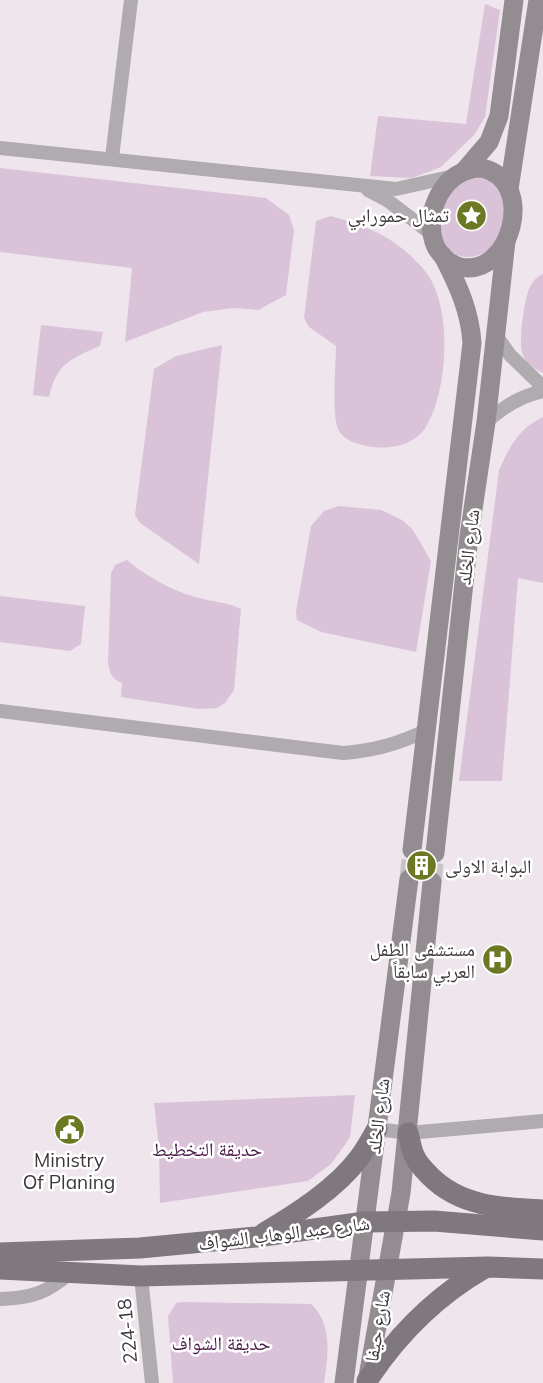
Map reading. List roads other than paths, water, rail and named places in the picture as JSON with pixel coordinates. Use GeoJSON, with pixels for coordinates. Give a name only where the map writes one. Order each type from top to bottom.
{"type":"FeatureCollection","features":[{"type":"Feature","properties":{"kind":"main road"},"geometry":{"type":"LineString","coordinates":[[460,173],[477,168],[488,169],[502,179],[509,189],[513,206],[513,218],[506,241],[490,259],[475,267],[457,266],[443,257],[433,235],[432,218],[437,200],[446,184],[489,142],[499,116],[514,0]]}},
{"type":"Feature","properties":{"kind":"main road"},"geometry":{"type":"LineString","coordinates":[[509,189],[539,26],[538,0]]}},
{"type":"Feature","properties":{"kind":"main road","name":"شارع الخلد"},"geometry":{"type":"LineString","coordinates":[[412,850],[427,730],[459,534],[486,422],[506,241]]}},
{"type":"Feature","properties":{"kind":"main road","name":"شارع الخلد"},"geometry":{"type":"LineString","coordinates":[[435,853],[472,343],[469,315],[443,257]]}},
{"type":"Feature","properties":{"kind":"main road","name":"شارع الخلد"},"geometry":{"type":"LineString","coordinates":[[358,1270],[409,879]]}},
{"type":"Feature","properties":{"kind":"main road","name":"شارع الخلد"},"geometry":{"type":"LineString","coordinates":[[387,1269],[408,1133],[432,882]]}},
{"type":"Feature","properties":{"kind":"main road"},"geometry":{"type":"LineString","coordinates":[[256,1237],[300,1210],[337,1180],[358,1159],[377,1129]]}},
{"type":"Feature","properties":{"kind":"main road"},"geometry":{"type":"LineString","coordinates":[[408,1133],[414,1157],[448,1192],[469,1201],[496,1207],[543,1210]]}},
{"type":"Feature","properties":{"kind":"main road","name":"شارع عبد الوهاب الشواف"},"geometry":{"type":"LineString","coordinates":[[24,1261],[256,1237],[365,1222],[434,1221],[543,1230]]}},
{"type":"Feature","properties":{"kind":"main road"},"geometry":{"type":"LineString","coordinates":[[0,1253],[24,1261]]}},
{"type":"Feature","properties":{"kind":"main road"},"geometry":{"type":"LineString","coordinates":[[0,1269],[24,1261]]}},
{"type":"Feature","properties":{"kind":"main road","name":"شارع عبد الوهاب الشواف"},"geometry":{"type":"LineString","coordinates":[[24,1261],[71,1272],[141,1276],[488,1266],[543,1269]]}},
{"type":"Feature","properties":{"kind":"main road"},"geometry":{"type":"LineString","coordinates":[[367,1382],[398,1338],[416,1319],[450,1290],[488,1266]]}},
{"type":"Feature","properties":{"kind":"main road","name":"شارع حيفا"},"geometry":{"type":"LineString","coordinates":[[367,1382],[387,1269]]}},
{"type":"Feature","properties":{"kind":"main road","name":"شارع حيفا"},"geometry":{"type":"LineString","coordinates":[[344,1383],[358,1270]]}},
{"type":"Feature","properties":{"kind":"street"},"geometry":{"type":"LineString","coordinates":[[112,158],[131,0]]}},
{"type":"Feature","properties":{"kind":"street"},"geometry":{"type":"LineString","coordinates":[[0,148],[396,190],[460,173]]}},
{"type":"Feature","properties":{"kind":"street"},"geometry":{"type":"LineString","coordinates":[[354,185],[387,200],[433,235]]}},
{"type":"Feature","properties":{"kind":"street"},"geometry":{"type":"LineString","coordinates":[[486,422],[504,407],[543,389],[510,355],[495,334]]}},
{"type":"Feature","properties":{"kind":"street"},"geometry":{"type":"LineString","coordinates":[[0,711],[343,753],[377,750],[427,730]]}},
{"type":"Feature","properties":{"kind":"street"},"geometry":{"type":"LineString","coordinates":[[377,1129],[408,1133],[543,1121]]}},
{"type":"Feature","properties":{"kind":"street"},"geometry":{"type":"LineString","coordinates":[[0,1299],[24,1298],[40,1293],[55,1286],[71,1272]]}},
{"type":"Feature","properties":{"kind":"street","name":"224-18"},"geometry":{"type":"LineString","coordinates":[[141,1276],[152,1383]]}},
{"type":"Feature","properties":{"kind":"tunnel"},"geometry":{"type":"LineString","coordinates":[[409,879],[412,850]]}},
{"type":"Feature","properties":{"kind":"tunnel"},"geometry":{"type":"LineString","coordinates":[[432,882],[435,853]]}},
{"type":"Feature","properties":{"kind":"place","name":"تمثال حمورابي"},"geometry":{"type":"Point","coordinates":[472,215]}},
{"type":"Feature","properties":{"kind":"place","name":"البوابة الاولى"},"geometry":{"type":"Point","coordinates":[422,866]}},
{"type":"Feature","properties":{"kind":"place","name":"مستشفى الطفل العربي سابقاً"},"geometry":{"type":"Point","coordinates":[498,960]}},
{"type":"Feature","properties":{"kind":"place","name":"Ministry Of Planing"},"geometry":{"type":"Point","coordinates":[69,1129]}},
{"type":"Feature","properties":{"kind":"park label","name":"حديقة التخطيط"},"geometry":{"type":"Point","coordinates":[207,1149]}},
{"type":"Feature","properties":{"kind":"park label","name":"حديقة الشواف"},"geometry":{"type":"Point","coordinates":[221,1343]}}]}
